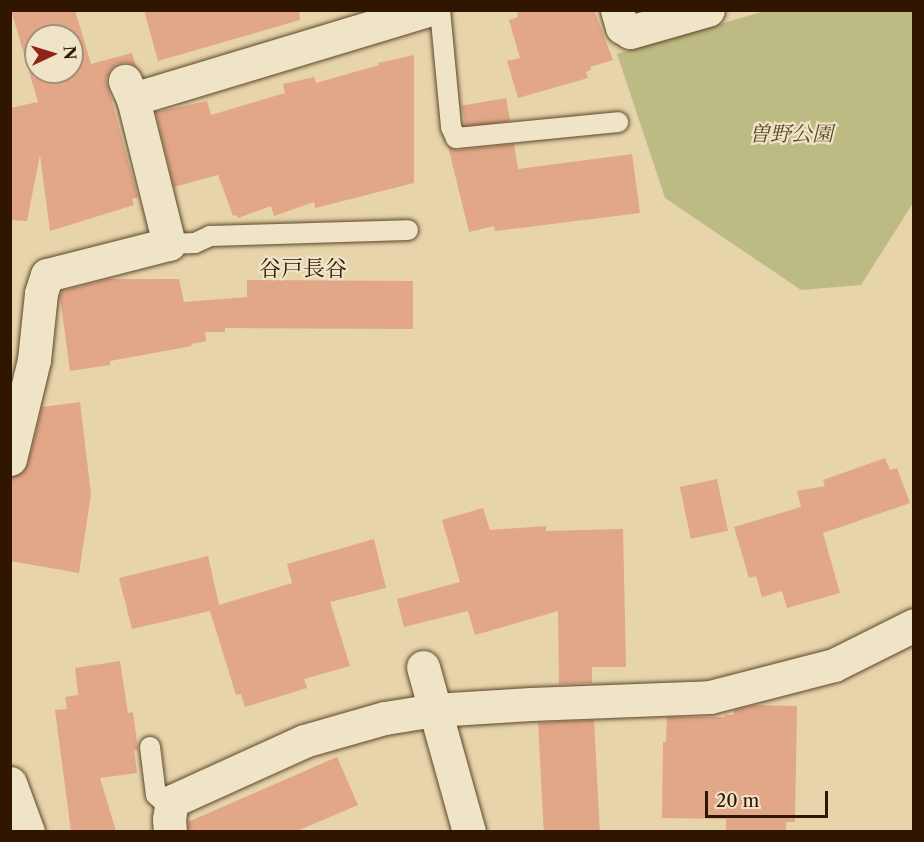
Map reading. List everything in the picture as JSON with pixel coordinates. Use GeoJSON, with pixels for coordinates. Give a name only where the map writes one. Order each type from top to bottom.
{"type":"FeatureCollection","features":[{"type":"Feature","properties":{"kind":"street"},"geometry":{"type":"LineString","coordinates":[[10,459],[34,360],[41,293],[47,275],[169,244],[129,90],[427,10]]}},
{"type":"Feature","properties":{"kind":"street"},"geometry":{"type":"LineString","coordinates":[[617,10],[622,27],[630,32],[708,10]]}},
{"type":"Feature","properties":{"kind":"street"},"geometry":{"type":"LineString","coordinates":[[170,820],[172,801],[304,741],[385,718],[434,710],[710,697],[834,665],[914,626]]}},
{"type":"Feature","properties":{"kind":"street"},"geometry":{"type":"LineString","coordinates":[[423,667],[469,831]]}},
{"type":"Feature","properties":{"kind":"street"},"geometry":{"type":"LineString","coordinates":[[10,783],[28,831]]}},
{"type":"Feature","properties":{"kind":"lane"},"geometry":{"type":"LineString","coordinates":[[440,10],[451,127],[456,138],[618,122]]}},
{"type":"Feature","properties":{"kind":"lane"},"geometry":{"type":"LineString","coordinates":[[169,244],[195,243],[210,236],[408,230]]}},
{"type":"Feature","properties":{"kind":"lane"},"geometry":{"type":"LineString","coordinates":[[150,747],[156,795],[170,820]]}},
{"type":"Feature","properties":{"kind":"green space","name":"曽野公園"},"geometry":{"type":"Polygon","coordinates":[[[765,11],[913,11],[913,203],[861,285],[801,290],[665,198],[617,54],[765,11]]]}},
{"type":"Feature","properties":{"kind":"building"},"geometry":{"type":"Polygon","coordinates":[[[11,10],[75,10],[79,24],[24,24],[24,54],[11,10]]]}},
{"type":"Feature","properties":{"kind":"building"},"geometry":{"type":"Polygon","coordinates":[[[144,10],[299,10],[300,20],[158,61],[144,10]]]}},
{"type":"Feature","properties":{"kind":"building"},"geometry":{"type":"Polygon","coordinates":[[[517,10],[594,10],[613,60],[590,67],[591,70],[586,72],[588,78],[518,98],[507,61],[520,58],[509,20],[518,17],[517,10]]]}},
{"type":"Feature","properties":{"kind":"building"},"geometry":{"type":"Polygon","coordinates":[[[84,40],[91,64],[132,53],[136,66],[126,62],[117,64],[110,70],[106,80],[138,197],[132,199],[134,205],[50,231],[40,155],[27,221],[10,220],[10,108],[38,102],[33,84],[84,84],[84,40]]]}},
{"type":"Feature","properties":{"kind":"building"},"geometry":{"type":"Polygon","coordinates":[[[414,55],[414,183],[315,208],[314,202],[274,216],[271,206],[238,218],[237,215],[233,216],[218,175],[174,187],[156,112],[207,101],[211,115],[285,93],[283,84],[314,77],[316,83],[379,65],[378,63],[414,55]]]}},
{"type":"Feature","properties":{"kind":"building"},"geometry":{"type":"Polygon","coordinates":[[[506,98],[510,121],[466,128],[462,106],[506,98]]]}},
{"type":"Feature","properties":{"kind":"building"},"geometry":{"type":"Polygon","coordinates":[[[514,144],[518,169],[632,154],[640,213],[495,231],[494,226],[469,232],[448,146],[457,150],[514,144]]]}},
{"type":"Feature","properties":{"kind":"building"},"geometry":{"type":"Polygon","coordinates":[[[109,279],[179,279],[184,302],[247,297],[247,280],[413,281],[413,329],[225,328],[225,332],[205,332],[206,341],[191,344],[192,346],[110,361],[110,365],[70,371],[60,297],[62,291],[109,279]]]}},
{"type":"Feature","properties":{"kind":"building"},"geometry":{"type":"Polygon","coordinates":[[[80,402],[91,494],[79,573],[10,561],[10,477],[23,472],[28,464],[42,407],[80,402]]]}},
{"type":"Feature","properties":{"kind":"building"},"geometry":{"type":"Polygon","coordinates":[[[885,458],[890,470],[897,468],[910,503],[823,533],[840,593],[787,608],[782,591],[762,597],[756,576],[749,578],[734,527],[801,507],[797,491],[825,486],[823,480],[885,458]]]}},
{"type":"Feature","properties":{"kind":"building"},"geometry":{"type":"Polygon","coordinates":[[[717,479],[728,531],[691,539],[680,487],[717,479]]]}},
{"type":"Feature","properties":{"kind":"building"},"geometry":{"type":"Polygon","coordinates":[[[483,508],[490,530],[546,526],[546,531],[623,529],[626,667],[592,667],[592,683],[559,684],[558,611],[475,635],[468,611],[404,627],[397,599],[460,582],[442,520],[483,508]]]}},
{"type":"Feature","properties":{"kind":"building"},"geometry":{"type":"Polygon","coordinates":[[[374,539],[386,588],[330,602],[350,666],[304,679],[307,688],[245,707],[241,694],[236,695],[210,611],[132,629],[119,578],[208,556],[219,605],[292,583],[287,564],[374,539]]]}},
{"type":"Feature","properties":{"kind":"building"},"geometry":{"type":"Polygon","coordinates":[[[120,661],[128,713],[133,712],[138,750],[134,750],[137,773],[100,778],[116,831],[71,831],[55,710],[67,709],[65,697],[78,695],[75,668],[120,661]]]}},
{"type":"Feature","properties":{"kind":"building"},"geometry":{"type":"Polygon","coordinates":[[[756,705],[797,706],[795,822],[786,822],[786,831],[726,831],[726,819],[662,818],[663,742],[666,742],[667,717],[725,717],[725,715],[734,715],[734,710],[756,705]]]}},
{"type":"Feature","properties":{"kind":"building"},"geometry":{"type":"Polygon","coordinates":[[[594,720],[600,831],[544,832],[538,723],[594,720]]]}},
{"type":"Feature","properties":{"kind":"building"},"geometry":{"type":"Polygon","coordinates":[[[337,757],[358,805],[297,831],[189,831],[188,822],[337,757]]]}},
{"type":"Feature","properties":{"kind":"district","name":"谷戸長谷"},"geometry":{"type":"Point","coordinates":[303,269]}}]}
